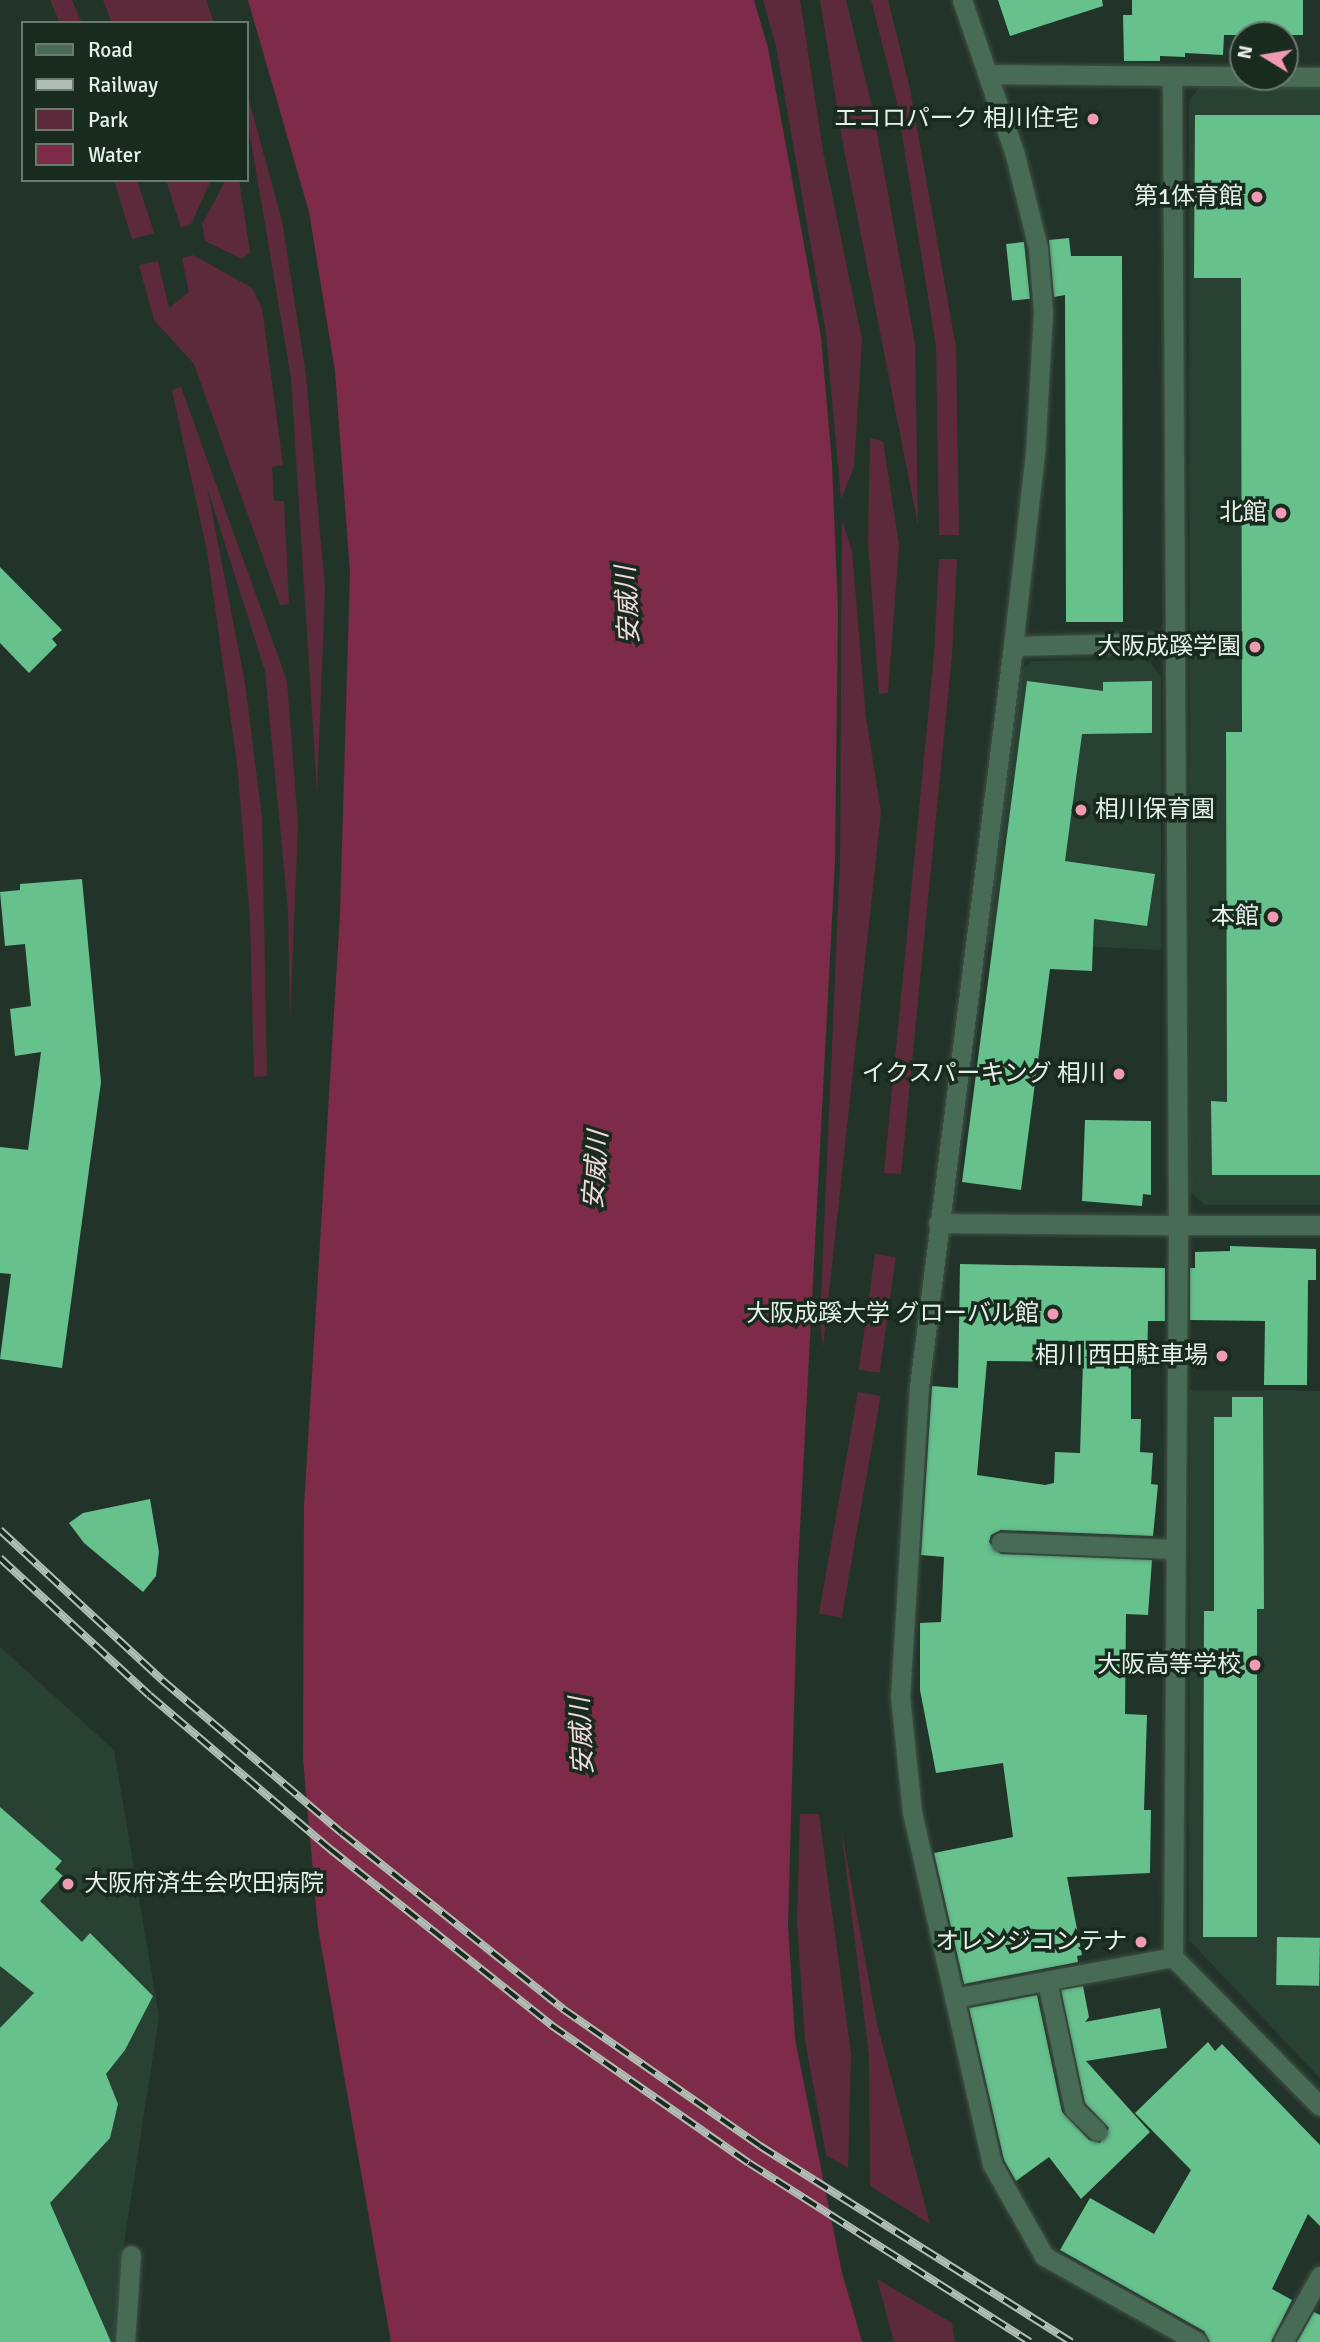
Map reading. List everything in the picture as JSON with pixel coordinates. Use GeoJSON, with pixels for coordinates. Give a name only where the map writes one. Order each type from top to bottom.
{"type":"FeatureCollection","features":[{"type":"Feature","properties":{"kind":"street"},"geometry":{"type":"LineString","coordinates":[[962,0],[989,74],[1038,248],[1043,312],[1035,453],[1013,646],[919,1387],[900,1696],[912,1812],[992,2164],[1044,2256],[1198,2342]]}},
{"type":"Feature","properties":{"kind":"street"},"geometry":{"type":"LineString","coordinates":[[989,74],[1320,77]]}},
{"type":"Feature","properties":{"kind":"street"},"geometry":{"type":"LineString","coordinates":[[1172,77],[1178,1225],[1173,1957],[1320,2106]]}},
{"type":"Feature","properties":{"kind":"street"},"geometry":{"type":"LineString","coordinates":[[1013,646],[1173,642]]}},
{"type":"Feature","properties":{"kind":"street"},"geometry":{"type":"LineString","coordinates":[[938,1223],[1320,1225]]}},
{"type":"Feature","properties":{"kind":"street"},"geometry":{"type":"LineString","coordinates":[[1001,1542],[1176,1549]]}},
{"type":"Feature","properties":{"kind":"street"},"geometry":{"type":"LineString","coordinates":[[954,1998],[1173,1957]]}},
{"type":"Feature","properties":{"kind":"street"},"geometry":{"type":"LineString","coordinates":[[1047,1981],[1074,2109],[1097,2131]]}},
{"type":"Feature","properties":{"kind":"street"},"geometry":{"type":"LineString","coordinates":[[125,2342],[131,2255]]}},
{"type":"Feature","properties":{"kind":"street"},"geometry":{"type":"LineString","coordinates":[[1283,2342],[1320,2276]]}},
{"type":"Feature","properties":{"kind":"shaded area","name":"大阪成蹊学園"},"geometry":{"type":"Polygon","coordinates":[[[1200,86],[1229,86],[1229,91],[1299,91],[1299,88],[1320,88],[1320,1205],[1205,1205],[1190,1192],[1189,101],[1200,86]]]}},
{"type":"Feature","properties":{"kind":"shaded area","name":"相川保育園"},"geometry":{"type":"Polygon","coordinates":[[[1149,660],[1161,678],[1161,950],[986,942],[1018,674],[1031,661],[1149,660]]]}},
{"type":"Feature","properties":{"kind":"shaded area","name":"大阪高等学校"},"geometry":{"type":"Polygon","coordinates":[[[1190,1390],[1320,1391],[1320,2078],[1189,1940],[1190,1390]]]}},
{"type":"Feature","properties":{"kind":"shaded area","name":"大阪府済生会吹田病院"},"geometry":{"type":"Polygon","coordinates":[[[0,1647],[114,1750],[159,2017],[123,2250],[114,2342],[0,2342],[0,1647]]]}},
{"type":"Feature","properties":{"kind":"green space"},"geometry":{"type":"Polygon","coordinates":[[[50,0],[72,0],[81,21],[59,21],[50,0]]]}},
{"type":"Feature","properties":{"kind":"green space"},"geometry":{"type":"Polygon","coordinates":[[[103,0],[206,0],[213,21],[111,21],[103,0]]]}},
{"type":"Feature","properties":{"kind":"green space"},"geometry":{"type":"Polygon","coordinates":[[[763,0],[800,0],[823,151],[862,340],[854,467],[841,499],[826,333],[776,46],[763,0]]]}},
{"type":"Feature","properties":{"kind":"green space"},"geometry":{"type":"Polygon","coordinates":[[[820,0],[846,0],[873,111],[915,344],[918,525],[843,144],[820,0]]]}},
{"type":"Feature","properties":{"kind":"green space"},"geometry":{"type":"Polygon","coordinates":[[[871,0],[888,0],[910,89],[956,347],[959,535],[939,535],[936,346],[896,98],[871,0]]]}},
{"type":"Feature","properties":{"kind":"green space"},"geometry":{"type":"Polygon","coordinates":[[[248,97],[282,221],[306,375],[325,589],[317,792],[291,378],[248,124],[248,97]]]}},
{"type":"Feature","properties":{"kind":"green space"},"geometry":{"type":"Polygon","coordinates":[[[115,182],[138,182],[154,233],[132,239],[115,182]]]}},
{"type":"Feature","properties":{"kind":"green space"},"geometry":{"type":"Polygon","coordinates":[[[167,182],[210,182],[191,224],[181,228],[167,182]]]}},
{"type":"Feature","properties":{"kind":"green space"},"geometry":{"type":"Polygon","coordinates":[[[225,182],[239,182],[250,252],[242,259],[205,241],[202,224],[225,182]]]}},
{"type":"Feature","properties":{"kind":"green space"},"geometry":{"type":"Polygon","coordinates":[[[193,255],[252,288],[262,308],[283,465],[272,467],[274,501],[284,501],[289,604],[280,605],[194,364],[154,320],[139,265],[158,261],[169,308],[189,292],[182,258],[193,255]]]}},
{"type":"Feature","properties":{"kind":"green space"},"geometry":{"type":"Polygon","coordinates":[[[181,387],[287,681],[298,825],[290,1020],[288,910],[265,671],[207,487],[245,683],[262,818],[267,1076],[254,1077],[250,919],[237,763],[207,551],[172,390],[181,387]]]}},
{"type":"Feature","properties":{"kind":"green space"},"geometry":{"type":"Polygon","coordinates":[[[870,438],[883,441],[899,545],[888,693],[879,694],[868,542],[870,438]]]}},
{"type":"Feature","properties":{"kind":"green space"},"geometry":{"type":"Polygon","coordinates":[[[842,520],[852,551],[866,718],[881,812],[823,1348],[820,1320],[840,863],[842,520]]]}},
{"type":"Feature","properties":{"kind":"green space"},"geometry":{"type":"Polygon","coordinates":[[[939,559],[957,559],[952,654],[901,1174],[884,1173],[934,654],[939,559]]]}},
{"type":"Feature","properties":{"kind":"green space"},"geometry":{"type":"Polygon","coordinates":[[[875,1254],[896,1257],[880,1373],[859,1370],[875,1254]]]}},
{"type":"Feature","properties":{"kind":"green space"},"geometry":{"type":"Polygon","coordinates":[[[858,1392],[881,1396],[842,1618],[819,1614],[858,1392]]]}},
{"type":"Feature","properties":{"kind":"green space"},"geometry":{"type":"Polygon","coordinates":[[[800,1814],[819,1814],[851,2054],[848,2168],[826,2155],[805,2040],[797,1923],[800,1814]]]}},
{"type":"Feature","properties":{"kind":"green space"},"geometry":{"type":"Polygon","coordinates":[[[841,1828],[877,2024],[930,2224],[870,2186],[869,2056],[841,1828]]]}},
{"type":"Feature","properties":{"kind":"green space"},"geometry":{"type":"Polygon","coordinates":[[[877,2279],[952,2323],[955,2342],[894,2342],[877,2279]]]}},
{"type":"Feature","properties":{"kind":"water","name":"安威川"},"geometry":{"type":"Polygon","coordinates":[[[248,0],[754,0],[768,48],[821,337],[832,463],[838,611],[835,862],[798,1566],[788,1925],[795,2039],[842,2273],[862,2342],[391,2342],[318,1928],[303,1759],[304,1506],[340,914],[350,572],[335,371],[309,212],[248,0]]]}},
{"type":"Feature","properties":{"kind":"building"},"geometry":{"type":"Polygon","coordinates":[[[998,0],[1102,0],[1103,6],[1010,36],[998,0]]]}},
{"type":"Feature","properties":{"kind":"building"},"geometry":{"type":"Polygon","coordinates":[[[1132,0],[1303,0],[1303,35],[1299,35],[1299,21],[1229,21],[1229,35],[1224,35],[1223,55],[1185,53],[1185,57],[1160,56],[1160,61],[1124,61],[1123,15],[1132,15],[1132,0]]]}},
{"type":"Feature","properties":{"kind":"building","name":"大阪成蹊学園"},"geometry":{"type":"Polygon","coordinates":[[[1195,115],[1320,115],[1320,1175],[1212,1175],[1211,1101],[1227,1102],[1226,732],[1242,732],[1241,278],[1194,278],[1195,115]]]}},
{"type":"Feature","properties":{"kind":"building"},"geometry":{"type":"Polygon","coordinates":[[[1069,238],[1071,256],[1122,256],[1123,622],[1066,622],[1065,295],[1054,297],[1049,240],[1069,238]]]}},
{"type":"Feature","properties":{"kind":"building"},"geometry":{"type":"Polygon","coordinates":[[[1024,242],[1030,299],[1012,301],[1006,244],[1024,242]]]}},
{"type":"Feature","properties":{"kind":"building"},"geometry":{"type":"Polygon","coordinates":[[[0,567],[62,630],[52,639],[57,645],[29,673],[0,643],[0,567]]]}},
{"type":"Feature","properties":{"kind":"building"},"geometry":{"type":"Polygon","coordinates":[[[1027,681],[1103,691],[1103,682],[1152,681],[1152,733],[1082,734],[1065,861],[1155,874],[1147,926],[1094,919],[1092,971],[1050,969],[1021,1190],[962,1182],[1027,681]]]}},
{"type":"Feature","properties":{"kind":"building"},"geometry":{"type":"Polygon","coordinates":[[[82,879],[101,1082],[62,1368],[0,1359],[11,1274],[0,1273],[0,1147],[28,1150],[41,1052],[15,1056],[10,1009],[31,1006],[25,944],[5,946],[0,892],[20,890],[20,884],[82,879]]]}},
{"type":"Feature","properties":{"kind":"building"},"geometry":{"type":"Polygon","coordinates":[[[1085,1120],[1151,1121],[1151,1195],[1143,1194],[1142,1206],[1082,1201],[1085,1120]]]}},
{"type":"Feature","properties":{"kind":"building"},"geometry":{"type":"Polygon","coordinates":[[[1230,1246],[1316,1249],[1316,1280],[1308,1280],[1307,1385],[1264,1385],[1265,1321],[1190,1320],[1190,1268],[1195,1268],[1195,1252],[1230,1251],[1230,1246]]]}},
{"type":"Feature","properties":{"kind":"building"},"geometry":{"type":"Polygon","coordinates":[[[960,1264],[1165,1268],[1165,1321],[1148,1321],[1147,1364],[1131,1363],[1131,1419],[1141,1419],[1140,1452],[1153,1453],[1151,1484],[1158,1485],[1153,1536],[1001,1530],[991,1535],[989,1542],[1001,1554],[1152,1560],[1148,1615],[1126,1614],[1125,1714],[1147,1715],[1144,1810],[1151,1810],[1150,1873],[1067,1877],[1082,1955],[1077,1956],[1078,1962],[964,1984],[934,1853],[1013,1837],[1003,1763],[936,1773],[920,1690],[920,1623],[941,1622],[944,1557],[921,1555],[932,1386],[958,1388],[960,1264]],[[987,1361],[977,1475],[1045,1485],[1054,1483],[1055,1452],[1080,1453],[1083,1362],[987,1361]]]}},
{"type":"Feature","properties":{"kind":"building"},"geometry":{"type":"Polygon","coordinates":[[[1232,1397],[1263,1397],[1264,1609],[1257,1609],[1257,1937],[1203,1937],[1204,1611],[1214,1611],[1214,1417],[1232,1417],[1232,1397]]]}},
{"type":"Feature","properties":{"kind":"building"},"geometry":{"type":"Polygon","coordinates":[[[150,1499],[159,1552],[156,1576],[143,1592],[84,1543],[69,1523],[83,1513],[150,1499]]]}},
{"type":"Feature","properties":{"kind":"building"},"geometry":{"type":"Polygon","coordinates":[[[0,1807],[62,1861],[55,1869],[63,1876],[40,1901],[82,1942],[90,1933],[153,1996],[125,2050],[106,2074],[118,2104],[110,2138],[50,2203],[111,2342],[0,2342],[0,2028],[34,1993],[0,1966],[0,1807]]]}},
{"type":"Feature","properties":{"kind":"building"},"geometry":{"type":"Polygon","coordinates":[[[1277,1937],[1320,1938],[1319,1986],[1276,1985],[1277,1937]]]}},
{"type":"Feature","properties":{"kind":"building"},"geometry":{"type":"Polygon","coordinates":[[[1083,1986],[1089,2017],[1085,2022],[1160,2008],[1167,2048],[1086,2061],[1150,2132],[1081,2199],[1049,2157],[1016,2181],[1004,2160],[969,2008],[1037,1995],[1062,2112],[1089,2140],[1100,2143],[1109,2128],[1085,2103],[1061,1990],[1083,1986]]]}},
{"type":"Feature","properties":{"kind":"building"},"geometry":{"type":"Polygon","coordinates":[[[1208,2042],[1215,2051],[1222,2044],[1320,2145],[1320,2226],[1308,2214],[1272,2289],[1292,2300],[1271,2342],[1210,2342],[1204,2331],[1060,2250],[1090,2198],[1154,2234],[1191,2170],[1135,2113],[1208,2042]]]}},
{"type":"Feature","properties":{"kind":"building"},"geometry":{"type":"Polygon","coordinates":[[[1314,2312],[1320,2315],[1320,2342],[1297,2342],[1314,2312]]]}},
{"type":"Feature","properties":{"kind":"railway"},"geometry":{"type":"LineString","coordinates":[[0,1530],[162,1680],[342,1833],[563,2009],[760,2146],[1071,2342]]}},
{"type":"Feature","properties":{"kind":"railway"},"geometry":{"type":"LineString","coordinates":[[0,1558],[149,1695],[330,1849],[551,2025],[749,2163],[1030,2342]]}},
{"type":"Feature","properties":{"kind":"place","name":"エコロパーク 相川住宅"},"geometry":{"type":"Point","coordinates":[1093,119]}},
{"type":"Feature","properties":{"kind":"place","name":"第1体育館"},"geometry":{"type":"Point","coordinates":[1257,197]}},
{"type":"Feature","properties":{"kind":"place","name":"北館"},"geometry":{"type":"Point","coordinates":[1281,513]}},
{"type":"Feature","properties":{"kind":"place","name":"大阪成蹊学園"},"geometry":{"type":"Point","coordinates":[1255,647]}},
{"type":"Feature","properties":{"kind":"place","name":"相川保育園"},"geometry":{"type":"Point","coordinates":[1081,810]}},
{"type":"Feature","properties":{"kind":"place","name":"本館"},"geometry":{"type":"Point","coordinates":[1273,917]}},
{"type":"Feature","properties":{"kind":"place","name":"イクスパーキング 相川"},"geometry":{"type":"Point","coordinates":[1119,1074]}},
{"type":"Feature","properties":{"kind":"place","name":"大阪成蹊大学 グローバル館"},"geometry":{"type":"Point","coordinates":[1053,1314]}},
{"type":"Feature","properties":{"kind":"place","name":"相川 西田駐車場"},"geometry":{"type":"Point","coordinates":[1222,1356]}},
{"type":"Feature","properties":{"kind":"place","name":"大阪高等学校"},"geometry":{"type":"Point","coordinates":[1255,1665]}},
{"type":"Feature","properties":{"kind":"place","name":"大阪府済生会吹田病院"},"geometry":{"type":"Point","coordinates":[68,1884]}},
{"type":"Feature","properties":{"kind":"place","name":"オレンジコンテナ"},"geometry":{"type":"Point","coordinates":[1141,1942]}}]}
